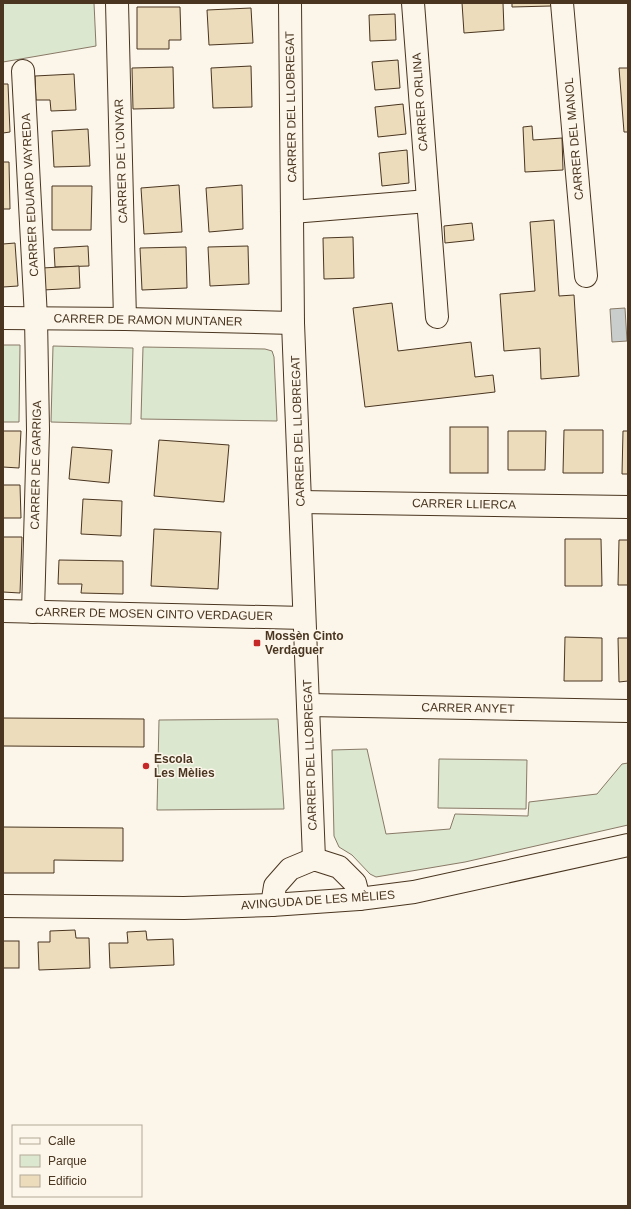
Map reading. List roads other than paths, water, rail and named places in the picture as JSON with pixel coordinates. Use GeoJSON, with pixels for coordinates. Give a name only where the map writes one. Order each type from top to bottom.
{"type":"FeatureCollection","features":[{"type":"Feature","properties":{"kind":"street","name":"CARRER DE L'ONYAR"},"geometry":{"type":"LineString","coordinates":[[117,3],[125,319]]}},
{"type":"Feature","properties":{"kind":"street","name":"CARRER DEL LLOBREGAT"},"geometry":{"type":"LineString","coordinates":[[290,3],[294,323],[314,859]]}},
{"type":"Feature","properties":{"kind":"street","name":"CARRER ORLINA"},"geometry":{"type":"LineString","coordinates":[[413,3],[437,317]]}},
{"type":"Feature","properties":{"kind":"street","name":"CARRER DEL MANOL"},"geometry":{"type":"LineString","coordinates":[[562,3],[586,276]]}},
{"type":"Feature","properties":{"kind":"street","name":"CARRER EDUARD VAYREDA"},"geometry":{"type":"LineString","coordinates":[[23,71],[36,318]]}},
{"type":"Feature","properties":{"kind":"street"},"geometry":{"type":"LineString","coordinates":[[292,212],[428,201]]}},
{"type":"Feature","properties":{"kind":"street","name":"CARRER DE RAMON MUNTANER"},"geometry":{"type":"LineString","coordinates":[[3,318],[294,323]]}},
{"type":"Feature","properties":{"kind":"street","name":"CARRER DE GARRIGA"},"geometry":{"type":"LineString","coordinates":[[33,612],[38,430],[36,318]]}},
{"type":"Feature","properties":{"kind":"street","name":"CARRER LLIERCA"},"geometry":{"type":"LineString","coordinates":[[300,502],[628,507]]}},
{"type":"Feature","properties":{"kind":"street","name":"CARRER DE MOSEN CINTO VERDAGUER"},"geometry":{"type":"LineString","coordinates":[[3,611],[304,618]]}},
{"type":"Feature","properties":{"kind":"street","name":"CARRER ANYET"},"geometry":{"type":"LineString","coordinates":[[308,704],[628,711]]}},
{"type":"Feature","properties":{"kind":"street","name":"AVINGUDA DE LES MÈLIES"},"geometry":{"type":"LineString","coordinates":[[3,906],[184,908],[272,905],[359,899],[414,892],[628,845]]}},
{"type":"Feature","properties":{"kind":"street"},"geometry":{"type":"LineString","coordinates":[[272,905],[276,886],[290,869],[314,859],[339,867],[355,883],[359,899]]}},
{"type":"Feature","properties":{"kind":"place","name":"Mossèn Cinto Verdaguer"},"geometry":{"type":"Point","coordinates":[257,643]}},
{"type":"Feature","properties":{"kind":"place","name":"Escola Les Mèlies"},"geometry":{"type":"Point","coordinates":[146,766]}}]}
